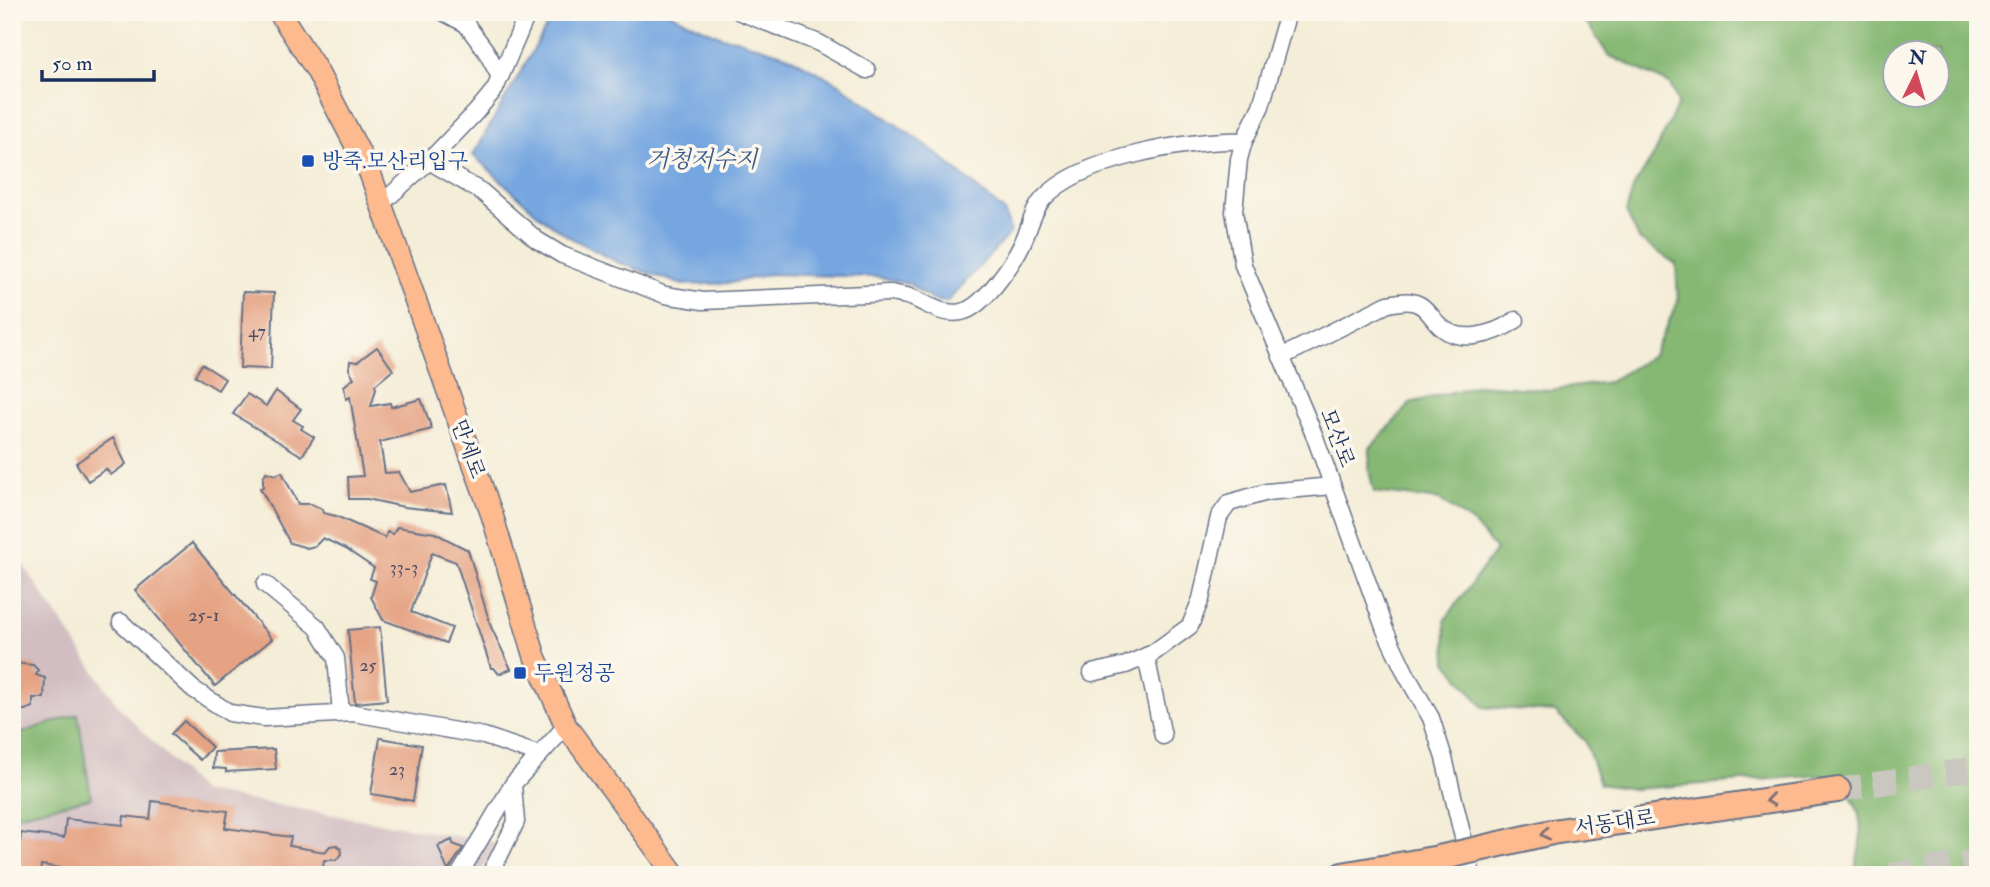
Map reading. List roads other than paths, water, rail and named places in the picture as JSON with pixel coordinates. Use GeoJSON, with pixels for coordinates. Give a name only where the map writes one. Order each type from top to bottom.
{"type":"FeatureCollection","features":[{"type":"Feature","properties":{"kind":"highway","name":"서동대로"},"geometry":{"type":"LineString","coordinates":[[1396,875],[1438,858],[1552,832],[1838,790]]}},
{"type":"Feature","properties":{"kind":"highway"},"geometry":{"type":"LineString","coordinates":[[1342,875],[1438,858]]}},
{"type":"Feature","properties":{"kind":"main road","name":"만세로"},"geometry":{"type":"LineString","coordinates":[[279,12],[316,69],[370,173],[492,515],[535,657],[566,726],[674,875]]}},
{"type":"Feature","properties":{"kind":"street"},"geometry":{"type":"LineString","coordinates":[[443,12],[466,24],[500,77]]}},
{"type":"Feature","properties":{"kind":"street"},"geometry":{"type":"LineString","coordinates":[[381,204],[429,161],[495,89],[528,12]]}},
{"type":"Feature","properties":{"kind":"street"},"geometry":{"type":"LineString","coordinates":[[740,12],[819,43],[867,70]]}},
{"type":"Feature","properties":{"kind":"street","name":"모산로"},"geometry":{"type":"LineString","coordinates":[[1288,12],[1261,106],[1244,141],[1239,159],[1234,212],[1243,265],[1315,437],[1385,630],[1407,677],[1431,718],[1444,758],[1472,875]]}},
{"type":"Feature","properties":{"kind":"street"},"geometry":{"type":"LineString","coordinates":[[429,161],[482,192],[537,240],[562,255],[665,295],[703,301],[890,293],[910,297],[944,312],[963,312],[982,299],[1002,275],[1018,252],[1031,218],[1042,201],[1061,183],[1126,156],[1219,140],[1244,141]]}},
{"type":"Feature","properties":{"kind":"street"},"geometry":{"type":"LineString","coordinates":[[1281,357],[1388,303],[1406,301],[1420,305],[1441,328],[1457,335],[1479,336],[1500,330],[1516,320]]}},
{"type":"Feature","properties":{"kind":"street"},"geometry":{"type":"LineString","coordinates":[[1092,673],[1126,665],[1146,656],[1190,626],[1200,599],[1219,517],[1229,503],[1267,492],[1332,486]]}},
{"type":"Feature","properties":{"kind":"street"},"geometry":{"type":"LineString","coordinates":[[265,584],[317,627],[336,658],[341,713]]}},
{"type":"Feature","properties":{"kind":"street"},"geometry":{"type":"LineString","coordinates":[[121,622],[193,689],[230,713],[264,718],[354,713],[484,736],[540,755]]}},
{"type":"Feature","properties":{"kind":"street"},"geometry":{"type":"LineString","coordinates":[[1146,656],[1163,736]]}},
{"type":"Feature","properties":{"kind":"street"},"geometry":{"type":"LineString","coordinates":[[459,875],[513,784],[566,726]]}},
{"type":"Feature","properties":{"kind":"street"},"geometry":{"type":"LineString","coordinates":[[489,875],[516,822],[513,784]]}},
{"type":"Feature","properties":{"kind":"water","name":"거청저수지"},"geometry":{"type":"Polygon","coordinates":[[[555,12],[667,12],[722,37],[786,55],[838,83],[935,152],[1004,211],[1011,232],[947,302],[932,300],[909,284],[879,277],[769,274],[731,283],[683,285],[617,262],[569,237],[543,219],[473,155],[555,12]]]}},
{"type":"Feature","properties":{"kind":"tunnel"},"geometry":{"type":"LineString","coordinates":[[1838,790],[1978,768]]}},
{"type":"Feature","properties":{"kind":"tunnel"},"geometry":{"type":"LineString","coordinates":[[1891,875],[1978,861]]}},
{"type":"Feature","properties":{"kind":"place","name":"방죽.모산리입구"},"geometry":{"type":"Point","coordinates":[308,161]}},
{"type":"Feature","properties":{"kind":"place","name":"두원정공"},"geometry":{"type":"Point","coordinates":[520,673]}}]}
